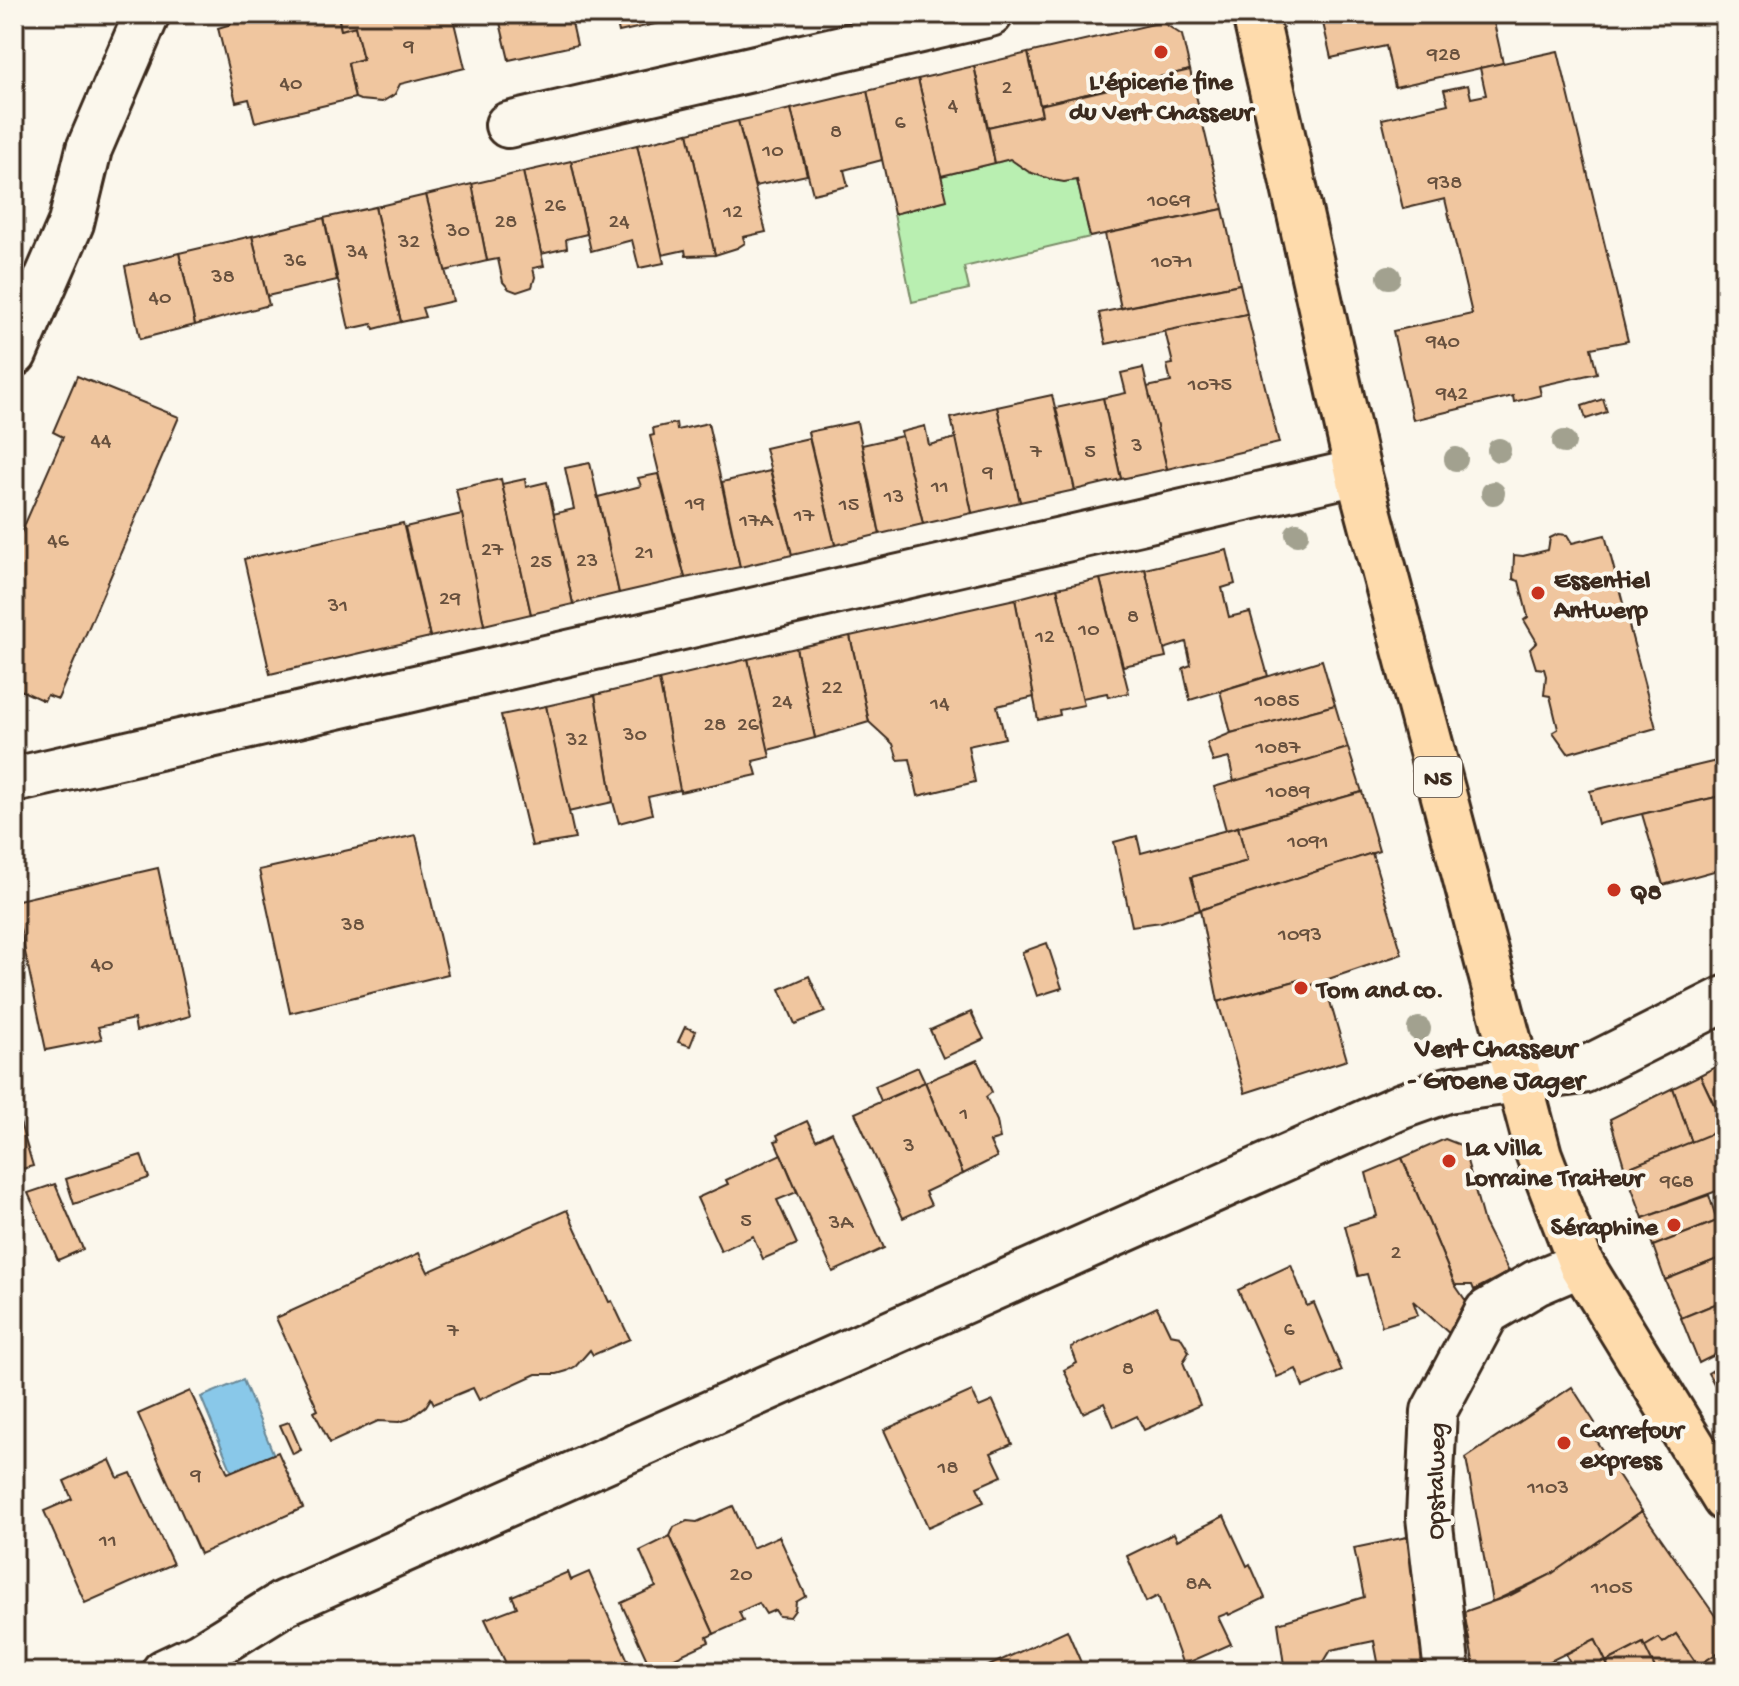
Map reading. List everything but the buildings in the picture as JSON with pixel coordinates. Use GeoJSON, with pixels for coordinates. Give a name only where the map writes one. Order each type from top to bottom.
{"type":"FeatureCollection","features":[{"type":"Feature","properties":{"kind":"main road","name":"N5"},"geometry":{"type":"LineString","coordinates":[[1255,14],[1358,472],[1539,1155],[1581,1264],[1725,1499]]}},
{"type":"Feature","properties":{"kind":"street"},"geometry":{"type":"LineString","coordinates":[[14,354],[71,223],[89,149],[147,14]]}},
{"type":"Feature","properties":{"kind":"street"},"geometry":{"type":"LineString","coordinates":[[508,125],[990,14]]}},
{"type":"Feature","properties":{"kind":"street"},"geometry":{"type":"LineString","coordinates":[[14,780],[1358,472]]}},
{"type":"Feature","properties":{"kind":"street"},"geometry":{"type":"LineString","coordinates":[[164,1672],[200,1655],[284,1603],[1402,1106],[1447,1090],[1582,1071],[1725,999]]}},
{"type":"Feature","properties":{"kind":"street","name":"Opstalweg"},"geometry":{"type":"LineString","coordinates":[[1447,1672],[1429,1517],[1434,1411],[1487,1312],[1536,1283],[1581,1264]]}},
{"type":"Feature","properties":{"kind":"green space"},"geometry":{"type":"Polygon","coordinates":[[[1010,159],[1042,177],[1059,181],[1077,180],[1090,237],[964,267],[969,289],[912,302],[894,214],[946,200],[941,176],[1010,159]]]}},
{"type":"Feature","properties":{"kind":"water"},"geometry":{"type":"Polygon","coordinates":[[[243,1380],[274,1455],[232,1472],[201,1397],[243,1380]]]}},
{"type":"Feature","properties":{"kind":"place","name":"L'épicerie fine du Vert Chasseur"},"geometry":{"type":"Point","coordinates":[1161,52]}},
{"type":"Feature","properties":{"kind":"place","name":"Essentiel Antwerp"},"geometry":{"type":"Point","coordinates":[1538,593]}},
{"type":"Feature","properties":{"kind":"place","name":"Q8"},"geometry":{"type":"Point","coordinates":[1614,890]}},
{"type":"Feature","properties":{"kind":"place","name":"Tom and co."},"geometry":{"type":"Point","coordinates":[1301,988]}},
{"type":"Feature","properties":{"kind":"place","name":"La Villa Lorraine Traiteur"},"geometry":{"type":"Point","coordinates":[1449,1161]}},
{"type":"Feature","properties":{"kind":"place","name":"Séraphine"},"geometry":{"type":"Point","coordinates":[1674,1225]}},
{"type":"Feature","properties":{"kind":"place","name":"Carrefour express"},"geometry":{"type":"Point","coordinates":[1564,1443]}},
{"type":"Feature","properties":{"kind":"district","name":"Vert Chasseur - Groene Jager"},"geometry":{"type":"Point","coordinates":[1496,1062]}}]}
